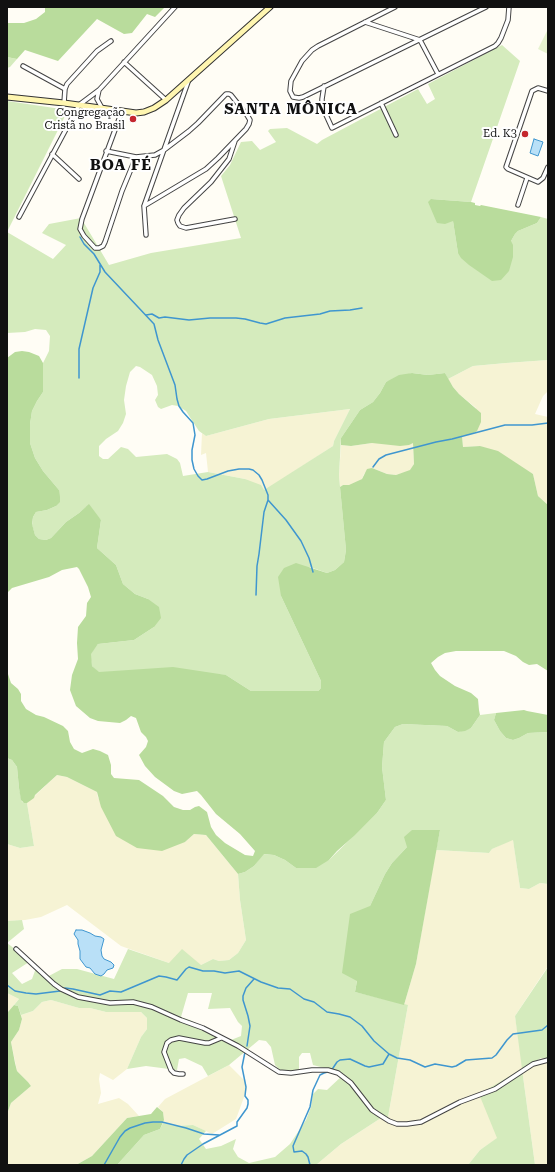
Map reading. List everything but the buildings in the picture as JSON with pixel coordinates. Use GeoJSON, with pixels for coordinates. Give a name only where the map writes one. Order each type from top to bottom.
{"type":"FeatureCollection","features":[{"type":"Feature","properties":{"kind":"main road"},"geometry":{"type":"LineString","coordinates":[[7,97],[136,113],[144,112],[154,108],[166,100],[270,7]]}},
{"type":"Feature","properties":{"kind":"street"},"geometry":{"type":"LineString","coordinates":[[19,217],[79,105],[99,90],[175,7]]}},
{"type":"Feature","properties":{"kind":"street"},"geometry":{"type":"LineString","coordinates":[[395,7],[312,50],[302,61],[294,76],[290,86],[290,91],[293,97],[299,98],[486,7]]}},
{"type":"Feature","properties":{"kind":"street"},"geometry":{"type":"LineString","coordinates":[[324,86],[322,106],[332,128],[494,46],[501,38],[508,20],[510,7]]}},
{"type":"Feature","properties":{"kind":"street"},"geometry":{"type":"LineString","coordinates":[[366,22],[420,40],[438,74]]}},
{"type":"Feature","properties":{"kind":"street"},"geometry":{"type":"LineString","coordinates":[[64,103],[67,84],[97,51],[111,41]]}},
{"type":"Feature","properties":{"kind":"street"},"geometry":{"type":"LineString","coordinates":[[124,62],[166,100]]}},
{"type":"Feature","properties":{"kind":"street"},"geometry":{"type":"LineString","coordinates":[[23,66],[65,89]]}},
{"type":"Feature","properties":{"kind":"street"},"geometry":{"type":"LineString","coordinates":[[146,235],[144,206],[147,194],[188,81]]}},
{"type":"Feature","properties":{"kind":"street"},"geometry":{"type":"LineString","coordinates":[[548,91],[538,88],[534,89],[531,94],[507,168],[538,182],[541,181],[548,167]]}},
{"type":"Feature","properties":{"kind":"street"},"geometry":{"type":"LineString","coordinates":[[99,90],[97,99],[102,108]]}},
{"type":"Feature","properties":{"kind":"street"},"geometry":{"type":"LineString","coordinates":[[106,151],[136,157],[155,155],[164,150],[198,124],[226,94],[231,95],[247,115],[250,120],[250,124],[206,169],[144,206]]}},
{"type":"Feature","properties":{"kind":"street"},"geometry":{"type":"LineString","coordinates":[[381,103],[396,136]]}},
{"type":"Feature","properties":{"kind":"street"},"geometry":{"type":"LineString","coordinates":[[122,111],[106,151],[82,219],[80,229],[95,248],[103,246],[105,242],[122,191],[136,157]]}},
{"type":"Feature","properties":{"kind":"street"},"geometry":{"type":"LineString","coordinates":[[235,219],[186,228],[180,226],[177,220],[184,208],[230,159],[236,140]]}},
{"type":"Feature","properties":{"kind":"street"},"geometry":{"type":"LineString","coordinates":[[52,154],[79,179]]}},
{"type":"Feature","properties":{"kind":"street"},"geometry":{"type":"LineString","coordinates":[[518,205],[528,178]]}},
{"type":"Feature","properties":{"kind":"street"},"geometry":{"type":"LineString","coordinates":[[16,949],[54,984],[78,997],[110,1004],[133,1002],[144,1004],[203,1028],[243,1048],[279,1072],[291,1073],[324,1070],[338,1073],[351,1083],[372,1110],[389,1121],[397,1124],[421,1122],[460,1102],[495,1089],[533,1064],[548,1060]]}},
{"type":"Feature","properties":{"kind":"street"},"geometry":{"type":"LineString","coordinates":[[183,1074],[174,1073],[171,1070],[164,1052],[171,1040],[179,1038],[205,1043],[221,1038]]}},
{"type":"Feature","properties":{"kind":"shaded area"},"geometry":{"type":"Polygon","coordinates":[[[548,360],[548,391],[543,396],[535,414],[548,417],[548,505],[538,496],[533,474],[480,446],[463,447],[462,436],[472,434],[476,408],[459,394],[448,379],[473,366],[548,360]]]}},
{"type":"Feature","properties":{"kind":"shaded area"},"geometry":{"type":"Polygon","coordinates":[[[350,409],[333,446],[264,491],[245,479],[208,472],[206,453],[201,455],[202,433],[206,436],[269,419],[350,409]]]}},
{"type":"Feature","properties":{"kind":"shaded area"},"geometry":{"type":"Polygon","coordinates":[[[413,442],[414,464],[410,471],[396,475],[387,474],[372,468],[364,474],[362,479],[349,486],[343,485],[340,487],[339,476],[341,445],[351,446],[372,443],[413,442]]]}},
{"type":"Feature","properties":{"kind":"shaded area"},"geometry":{"type":"Polygon","coordinates":[[[57,775],[67,777],[97,792],[98,798],[185,842],[194,834],[206,835],[238,874],[246,940],[238,953],[229,960],[219,961],[213,959],[201,965],[169,963],[121,946],[67,905],[41,917],[7,921],[7,844],[20,848],[34,846],[27,803],[57,775]]]}},
{"type":"Feature","properties":{"kind":"shaded area"},"geometry":{"type":"Polygon","coordinates":[[[513,839],[520,888],[529,889],[540,883],[548,884],[548,966],[515,1016],[523,1069],[542,1058],[548,1058],[548,1165],[535,1165],[522,1069],[510,1077],[498,1138],[480,1150],[468,1165],[316,1165],[341,1144],[384,1116],[388,1117],[408,1005],[404,1005],[416,964],[436,850],[489,853],[492,849],[513,839]]]}},
{"type":"Feature","properties":{"kind":"shaded area"},"geometry":{"type":"Polygon","coordinates":[[[7,993],[19,999],[7,1013],[7,993]]]}},
{"type":"Feature","properties":{"kind":"shaded area"},"geometry":{"type":"Polygon","coordinates":[[[51,1000],[79,1008],[90,1008],[106,1012],[141,1012],[147,1018],[147,1029],[141,1037],[127,1069],[113,1080],[100,1073],[99,1079],[101,1093],[98,1104],[119,1098],[128,1104],[139,1116],[127,1118],[92,1156],[76,1165],[7,1165],[7,1114],[11,1103],[31,1086],[17,1071],[11,1042],[19,1030],[22,1019],[21,1015],[33,1011],[42,1002],[51,1000]]]}},
{"type":"Feature","properties":{"kind":"shaded area"},"geometry":{"type":"Polygon","coordinates":[[[229,1065],[244,1080],[247,1089],[236,1119],[212,1134],[193,1125],[175,1126],[163,1123],[163,1112],[158,1107],[165,1099],[229,1065]]]}},
{"type":"Feature","properties":{"kind":"green space"},"geometry":{"type":"Polygon","coordinates":[[[45,7],[165,7],[155,17],[147,14],[132,33],[124,34],[97,19],[58,61],[25,50],[17,59],[7,57],[7,23],[24,23],[36,19],[45,12],[45,7]]]}},
{"type":"Feature","properties":{"kind":"green space"},"geometry":{"type":"Polygon","coordinates":[[[548,29],[548,54],[538,49],[548,29]]]}},
{"type":"Feature","properties":{"kind":"green space"},"geometry":{"type":"Polygon","coordinates":[[[502,45],[520,61],[471,202],[431,199],[453,221],[458,253],[511,241],[518,231],[537,223],[541,217],[548,219],[548,360],[473,366],[448,379],[445,373],[428,375],[412,373],[386,382],[373,402],[360,410],[341,438],[339,476],[346,550],[344,562],[335,570],[327,573],[310,567],[281,596],[321,681],[322,687],[318,691],[251,691],[226,675],[120,671],[99,673],[92,666],[90,654],[98,644],[134,640],[154,627],[148,599],[135,594],[123,584],[116,565],[97,548],[101,520],[86,507],[66,522],[51,538],[46,540],[39,539],[35,535],[32,525],[33,517],[36,512],[47,510],[56,506],[59,490],[43,471],[35,458],[30,443],[32,411],[43,392],[43,363],[49,351],[50,336],[46,330],[35,329],[25,332],[7,333],[7,232],[53,259],[66,245],[42,233],[49,224],[81,218],[109,265],[151,253],[241,238],[221,176],[230,165],[241,142],[252,141],[260,150],[276,142],[268,131],[270,129],[287,128],[317,144],[418,89],[427,104],[435,99],[428,84],[502,45]],[[136,366],[130,372],[124,400],[126,414],[123,423],[118,431],[99,446],[99,456],[103,459],[108,459],[121,447],[128,449],[136,457],[167,454],[177,459],[180,463],[183,476],[208,472],[245,479],[261,485],[264,490],[333,446],[350,409],[269,419],[206,436],[199,431],[186,411],[178,406],[172,405],[161,409],[158,407],[155,400],[158,395],[157,386],[152,375],[136,366]]]}},
{"type":"Feature","properties":{"kind":"green space"},"geometry":{"type":"Polygon","coordinates":[[[7,57],[17,59],[10,67],[7,68],[7,57]]]}},
{"type":"Feature","properties":{"kind":"green space"},"geometry":{"type":"Polygon","coordinates":[[[7,101],[68,110],[7,232],[7,101]]]}},
{"type":"Feature","properties":{"kind":"green space"},"geometry":{"type":"Polygon","coordinates":[[[431,199],[471,202],[475,203],[475,205],[541,217],[537,223],[518,231],[515,234],[511,241],[513,245],[513,257],[509,271],[501,280],[492,281],[461,258],[458,253],[453,221],[445,224],[437,223],[428,202],[431,199]]]}},
{"type":"Feature","properties":{"kind":"green space"},"geometry":{"type":"Polygon","coordinates":[[[22,351],[39,356],[43,363],[43,392],[32,411],[30,443],[35,458],[43,471],[59,490],[60,497],[60,502],[56,506],[47,510],[36,512],[33,517],[32,524],[35,535],[39,539],[46,540],[51,538],[66,522],[89,504],[101,520],[97,548],[116,565],[123,584],[135,594],[148,599],[159,607],[161,618],[154,627],[134,640],[98,644],[91,654],[92,666],[99,672],[173,667],[226,675],[251,691],[318,691],[321,688],[321,681],[281,596],[278,577],[284,568],[296,563],[327,573],[335,570],[344,562],[346,550],[340,487],[362,479],[367,469],[372,468],[387,474],[396,475],[410,470],[414,464],[413,443],[400,446],[372,443],[351,446],[341,445],[341,438],[360,410],[373,402],[386,382],[399,375],[412,373],[428,375],[445,373],[459,394],[481,413],[481,422],[477,431],[472,434],[462,436],[463,447],[480,446],[498,451],[533,474],[538,496],[548,505],[548,671],[537,664],[529,665],[516,656],[504,651],[456,651],[445,653],[438,657],[431,663],[435,670],[440,676],[455,686],[471,693],[478,699],[480,715],[471,728],[458,732],[447,726],[403,724],[395,727],[384,742],[382,767],[386,800],[377,813],[354,836],[329,860],[316,868],[296,868],[285,860],[274,855],[264,854],[254,866],[245,872],[238,874],[206,835],[194,834],[185,842],[162,851],[137,848],[116,836],[101,807],[97,792],[67,777],[57,775],[35,795],[34,798],[27,803],[24,803],[21,800],[17,767],[12,760],[7,758],[7,671],[11,683],[21,694],[21,701],[26,709],[36,715],[63,726],[68,731],[70,742],[74,749],[82,753],[93,749],[108,755],[111,765],[111,774],[114,778],[139,780],[163,796],[174,807],[183,810],[190,810],[199,806],[207,812],[211,827],[216,835],[225,843],[245,855],[253,856],[255,851],[240,834],[216,814],[197,791],[182,794],[174,791],[155,777],[145,766],[139,755],[146,747],[148,741],[141,732],[136,718],[131,716],[120,723],[98,721],[90,718],[76,706],[70,690],[72,675],[78,659],[78,627],[86,616],[87,603],[91,597],[79,569],[77,567],[62,570],[49,577],[12,588],[7,593],[7,358],[15,352],[22,351]]]}},
{"type":"Feature","properties":{"kind":"green space"},"geometry":{"type":"Polygon","coordinates":[[[524,710],[548,715],[548,732],[528,733],[513,740],[506,738],[494,720],[496,713],[524,710]]]}},
{"type":"Feature","properties":{"kind":"green space"},"geometry":{"type":"Polygon","coordinates":[[[496,713],[494,720],[506,738],[513,740],[528,733],[548,732],[548,884],[540,883],[529,889],[520,888],[513,840],[492,849],[489,853],[436,850],[440,830],[407,847],[392,863],[385,874],[370,906],[355,992],[408,1005],[388,1117],[384,1116],[341,1144],[316,1165],[117,1165],[144,1135],[160,1129],[163,1123],[175,1126],[193,1125],[206,1131],[199,1139],[206,1149],[221,1146],[236,1139],[233,1149],[238,1157],[249,1163],[275,1157],[290,1144],[306,1120],[311,1107],[313,1094],[318,1089],[327,1090],[344,1074],[313,1065],[310,1053],[302,1053],[299,1057],[299,1070],[280,1070],[275,1065],[271,1047],[266,1041],[259,1040],[229,1065],[208,1076],[202,1066],[185,1058],[179,1059],[177,1070],[146,1066],[127,1069],[141,1037],[147,1029],[147,1018],[141,1012],[106,1012],[90,1008],[79,1008],[51,1000],[42,1002],[33,1011],[21,1015],[18,1006],[14,1005],[19,999],[7,993],[7,943],[28,959],[29,962],[12,973],[22,984],[32,979],[36,968],[47,977],[62,969],[77,969],[114,979],[128,949],[169,963],[182,949],[201,965],[213,959],[219,961],[229,960],[238,953],[246,940],[238,874],[245,872],[254,866],[263,854],[274,855],[285,860],[296,868],[329,860],[377,813],[386,800],[382,767],[384,742],[395,727],[403,724],[447,726],[458,732],[471,728],[480,715],[496,713]],[[188,993],[181,1017],[231,1040],[241,1036],[242,1026],[230,1008],[208,1009],[212,993],[188,993]]]}},
{"type":"Feature","properties":{"kind":"green space"},"geometry":{"type":"Polygon","coordinates":[[[7,758],[12,760],[17,767],[22,802],[27,803],[34,846],[20,848],[7,844],[7,758]]]}},
{"type":"Feature","properties":{"kind":"green space"},"geometry":{"type":"Polygon","coordinates":[[[412,830],[440,830],[416,964],[404,1005],[355,992],[357,981],[342,973],[350,914],[370,906],[385,874],[392,863],[407,847],[404,837],[412,830]]]}},
{"type":"Feature","properties":{"kind":"green space"},"geometry":{"type":"Polygon","coordinates":[[[22,920],[24,929],[7,943],[7,921],[22,920]]]}},
{"type":"Feature","properties":{"kind":"green space"},"geometry":{"type":"Polygon","coordinates":[[[548,967],[548,1058],[541,1058],[522,1069],[515,1016],[548,967]]]}},
{"type":"Feature","properties":{"kind":"green space"},"geometry":{"type":"Polygon","coordinates":[[[14,1005],[18,1006],[22,1019],[19,1030],[11,1042],[15,1063],[17,1071],[31,1086],[11,1103],[7,1114],[7,1013],[14,1005]]]}},
{"type":"Feature","properties":{"kind":"green space"},"geometry":{"type":"Polygon","coordinates":[[[522,1069],[535,1165],[468,1165],[480,1150],[497,1138],[479,1094],[522,1069]]]}},
{"type":"Feature","properties":{"kind":"green space"},"geometry":{"type":"Polygon","coordinates":[[[157,1107],[163,1112],[164,1120],[160,1129],[144,1135],[117,1165],[76,1165],[92,1156],[127,1118],[151,1114],[157,1107]]]}},
{"type":"Feature","properties":{"kind":"water"},"geometry":{"type":"Polygon","coordinates":[[[534,139],[543,142],[538,156],[530,153],[534,139]]]}},
{"type":"Feature","properties":{"kind":"water"},"geometry":{"type":"Polygon","coordinates":[[[76,930],[82,930],[104,939],[101,950],[102,956],[114,965],[113,968],[107,970],[101,976],[95,974],[90,968],[86,967],[80,959],[78,940],[74,934],[76,930]]]}},
{"type":"Feature","properties":{"kind":"waterway"},"geometry":{"type":"LineString","coordinates":[[80,237],[84,244],[94,254],[105,272],[154,324],[158,340],[175,385],[179,406],[193,423],[195,435],[192,460],[194,469],[198,476],[202,480],[228,471],[249,469],[253,470],[259,475],[262,480],[268,495],[268,500],[264,512],[257,566],[256,595]]}},
{"type":"Feature","properties":{"kind":"waterway"},"geometry":{"type":"LineString","coordinates":[[79,378],[79,349],[93,288],[100,272],[100,265]]}},
{"type":"Feature","properties":{"kind":"waterway"},"geometry":{"type":"LineString","coordinates":[[146,315],[152,314],[159,318],[165,317],[189,320],[236,318],[266,324],[285,318],[362,308]]}},
{"type":"Feature","properties":{"kind":"waterway"},"geometry":{"type":"LineString","coordinates":[[373,467],[379,459],[386,455],[436,442],[505,425],[532,425],[548,423]]}},
{"type":"Feature","properties":{"kind":"waterway"},"geometry":{"type":"LineString","coordinates":[[268,500],[286,520],[301,541],[309,558],[313,572]]}},
{"type":"Feature","properties":{"kind":"waterway"},"geometry":{"type":"LineString","coordinates":[[65,988],[100,995],[110,991],[121,992],[159,976],[177,980],[189,967],[203,971],[225,973],[239,971],[261,982],[278,988],[290,989],[304,999],[314,1002],[327,1012],[350,1017],[362,1026],[374,1041],[389,1054],[397,1058],[410,1060],[425,1067],[435,1064],[452,1067],[466,1060],[492,1058],[513,1034],[542,1030],[548,1025]]}},
{"type":"Feature","properties":{"kind":"waterway"},"geometry":{"type":"LineString","coordinates":[[247,1046],[250,1026],[243,996],[246,988],[254,979]]}},
{"type":"Feature","properties":{"kind":"waterway"},"geometry":{"type":"LineString","coordinates":[[7,985],[15,991],[26,993],[36,994],[60,991]]}},
{"type":"Feature","properties":{"kind":"waterway"},"geometry":{"type":"LineString","coordinates":[[181,1165],[187,1155],[203,1144],[237,1126],[237,1122],[247,1108],[248,1104],[248,1100],[245,1096],[246,1087],[242,1067],[245,1052]]}},
{"type":"Feature","properties":{"kind":"waterway"},"geometry":{"type":"LineString","coordinates":[[310,1165],[306,1154],[302,1151],[294,1152],[293,1146],[310,1107],[313,1090],[320,1075],[331,1071],[340,1060],[350,1059],[369,1067],[383,1064],[389,1054]]}},
{"type":"Feature","properties":{"kind":"waterway"},"geometry":{"type":"LineString","coordinates":[[104,1165],[125,1131],[145,1123],[162,1122],[204,1134],[219,1135]]}},
{"type":"Feature","properties":{"kind":"place","name":"Congregação Cristã no Brasil"},"geometry":{"type":"Point","coordinates":[133,119]}},
{"type":"Feature","properties":{"kind":"place","name":"Ed. K3"},"geometry":{"type":"Point","coordinates":[525,134]}},
{"type":"Feature","properties":{"kind":"district","name":"SANTA MÔNICA"},"geometry":{"type":"Point","coordinates":[291,110]}},
{"type":"Feature","properties":{"kind":"district","name":"BOA FÉ"},"geometry":{"type":"Point","coordinates":[121,166]}}]}
